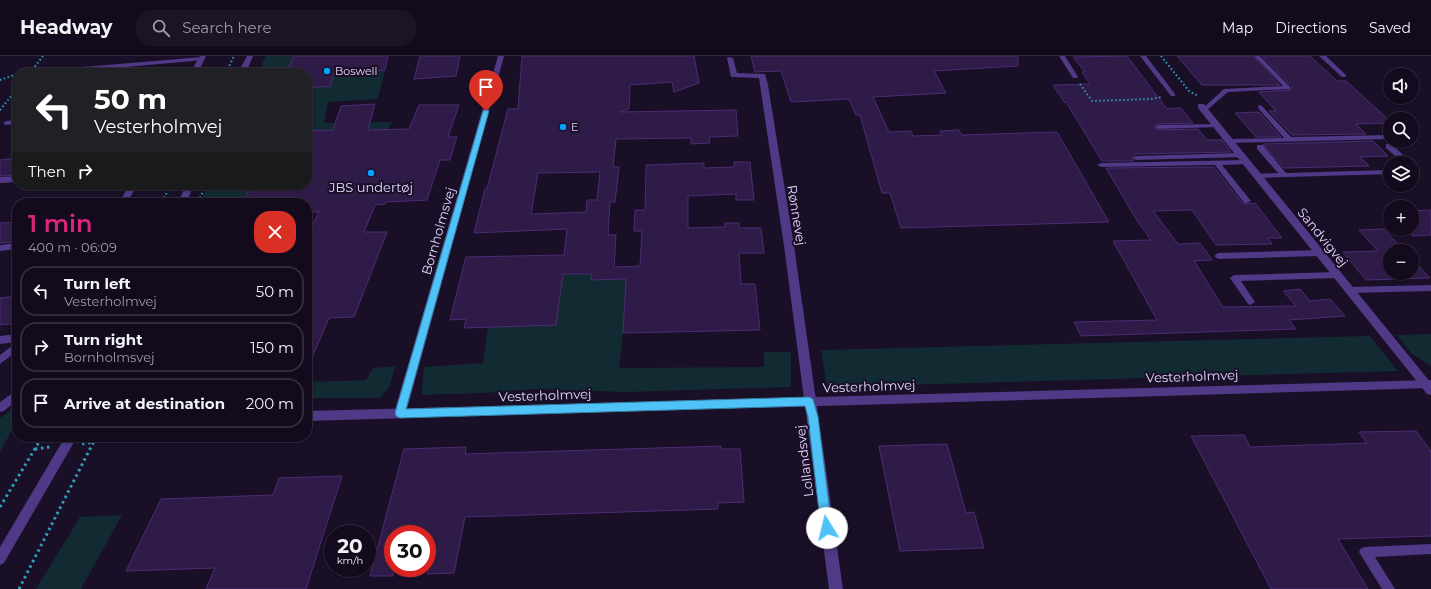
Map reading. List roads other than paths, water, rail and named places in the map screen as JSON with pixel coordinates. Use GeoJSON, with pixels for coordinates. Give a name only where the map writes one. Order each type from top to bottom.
{"type":"FeatureCollection","features":[{"type":"Feature","properties":{"kind":"street"},"geometry":{"type":"LineString","coordinates":[[244,68],[250,56]]}},
{"type":"Feature","properties":{"kind":"street","name":"Bornholmsvej"},"geometry":{"type":"LineString","coordinates":[[400,413],[501,56]]}},
{"type":"Feature","properties":{"kind":"street"},"geometry":{"type":"LineString","coordinates":[[197,68],[202,58]]}},
{"type":"Feature","properties":{"kind":"street","name":"Rønnevej"},"geometry":{"type":"LineString","coordinates":[[730,58],[734,75],[762,76],[789,246],[809,401]]}},
{"type":"Feature","properties":{"kind":"street","name":"Sandvigvej"},"geometry":{"type":"LineString","coordinates":[[1203,108],[1256,176],[1429,386]]}},
{"type":"Feature","properties":{"kind":"street"},"geometry":{"type":"LineString","coordinates":[[0,180],[12,179]]}},
{"type":"Feature","properties":{"kind":"street"},"geometry":{"type":"LineString","coordinates":[[0,340],[12,339]]}},
{"type":"Feature","properties":{"kind":"street","name":"Vesterholmvej"},"geometry":{"type":"LineString","coordinates":[[312,416],[809,401],[1429,386]]}},
{"type":"Feature","properties":{"kind":"street"},"geometry":{"type":"LineString","coordinates":[[0,408],[12,398]]}},
{"type":"Feature","properties":{"kind":"street","name":"Lollandsvej"},"geometry":{"type":"LineString","coordinates":[[809,401],[813,417],[836,589]]}},
{"type":"Feature","properties":{"kind":"street"},"geometry":{"type":"LineString","coordinates":[[0,560],[68,442]]}},
{"type":"Feature","properties":{"kind":"lane"},"geometry":{"type":"LineString","coordinates":[[1062,56],[1076,77]]}},
{"type":"Feature","properties":{"kind":"lane"},"geometry":{"type":"LineString","coordinates":[[1143,56],[1173,95]]}},
{"type":"Feature","properties":{"kind":"lane"},"geometry":{"type":"LineString","coordinates":[[1203,108],[1226,90],[1288,88],[1257,56]]}},
{"type":"Feature","properties":{"kind":"lane"},"geometry":{"type":"LineString","coordinates":[[1322,56],[1344,76]]}},
{"type":"Feature","properties":{"kind":"lane"},"geometry":{"type":"LineString","coordinates":[[91,68],[202,58]]}},
{"type":"Feature","properties":{"kind":"lane"},"geometry":{"type":"LineString","coordinates":[[1260,107],[1290,140]]}},
{"type":"Feature","properties":{"kind":"lane"},"geometry":{"type":"LineString","coordinates":[[6,123],[12,122]]}},
{"type":"Feature","properties":{"kind":"lane"},"geometry":{"type":"LineString","coordinates":[[1158,127],[1217,126]]}},
{"type":"Feature","properties":{"kind":"lane"},"geometry":{"type":"LineString","coordinates":[[1229,141],[1383,137]]}},
{"type":"Feature","properties":{"kind":"lane"},"geometry":{"type":"LineString","coordinates":[[1260,147],[1284,175]]}},
{"type":"Feature","properties":{"kind":"lane"},"geometry":{"type":"LineString","coordinates":[[1390,148],[1399,156]]}},
{"type":"Feature","properties":{"kind":"lane"},"geometry":{"type":"LineString","coordinates":[[1136,158],[1240,155]]}},
{"type":"Feature","properties":{"kind":"lane"},"geometry":{"type":"LineString","coordinates":[[1101,165],[1246,162]]}},
{"type":"Feature","properties":{"kind":"lane"},"geometry":{"type":"LineString","coordinates":[[1217,163],[1247,201]]}},
{"type":"Feature","properties":{"kind":"lane"},"geometry":{"type":"LineString","coordinates":[[1256,176],[1383,172]]}},
{"type":"Feature","properties":{"kind":"lane"},"geometry":{"type":"LineString","coordinates":[[0,248],[12,247]]}},
{"type":"Feature","properties":{"kind":"lane"},"geometry":{"type":"LineString","coordinates":[[1218,256],[1319,253]]}},
{"type":"Feature","properties":{"kind":"lane"},"geometry":{"type":"LineString","coordinates":[[1251,302],[1234,278],[1337,275]]}},
{"type":"Feature","properties":{"kind":"lane"},"geometry":{"type":"LineString","coordinates":[[1349,290],[1431,288]]}},
{"type":"Feature","properties":{"kind":"lane"},"geometry":{"type":"LineString","coordinates":[[0,360],[12,350]]}},
{"type":"Feature","properties":{"kind":"lane"},"geometry":{"type":"LineString","coordinates":[[1389,589],[1365,552],[1431,549]]}},
{"type":"Feature","properties":{"kind":"place","name":"Boswell"},"geometry":{"type":"Point","coordinates":[327,71]}},
{"type":"Feature","properties":{"kind":"place","name":"E"},"geometry":{"type":"Point","coordinates":[563,127]}},
{"type":"Feature","properties":{"kind":"place","name":"JBS undertøj"},"geometry":{"type":"Point","coordinates":[371,173]}}]}
